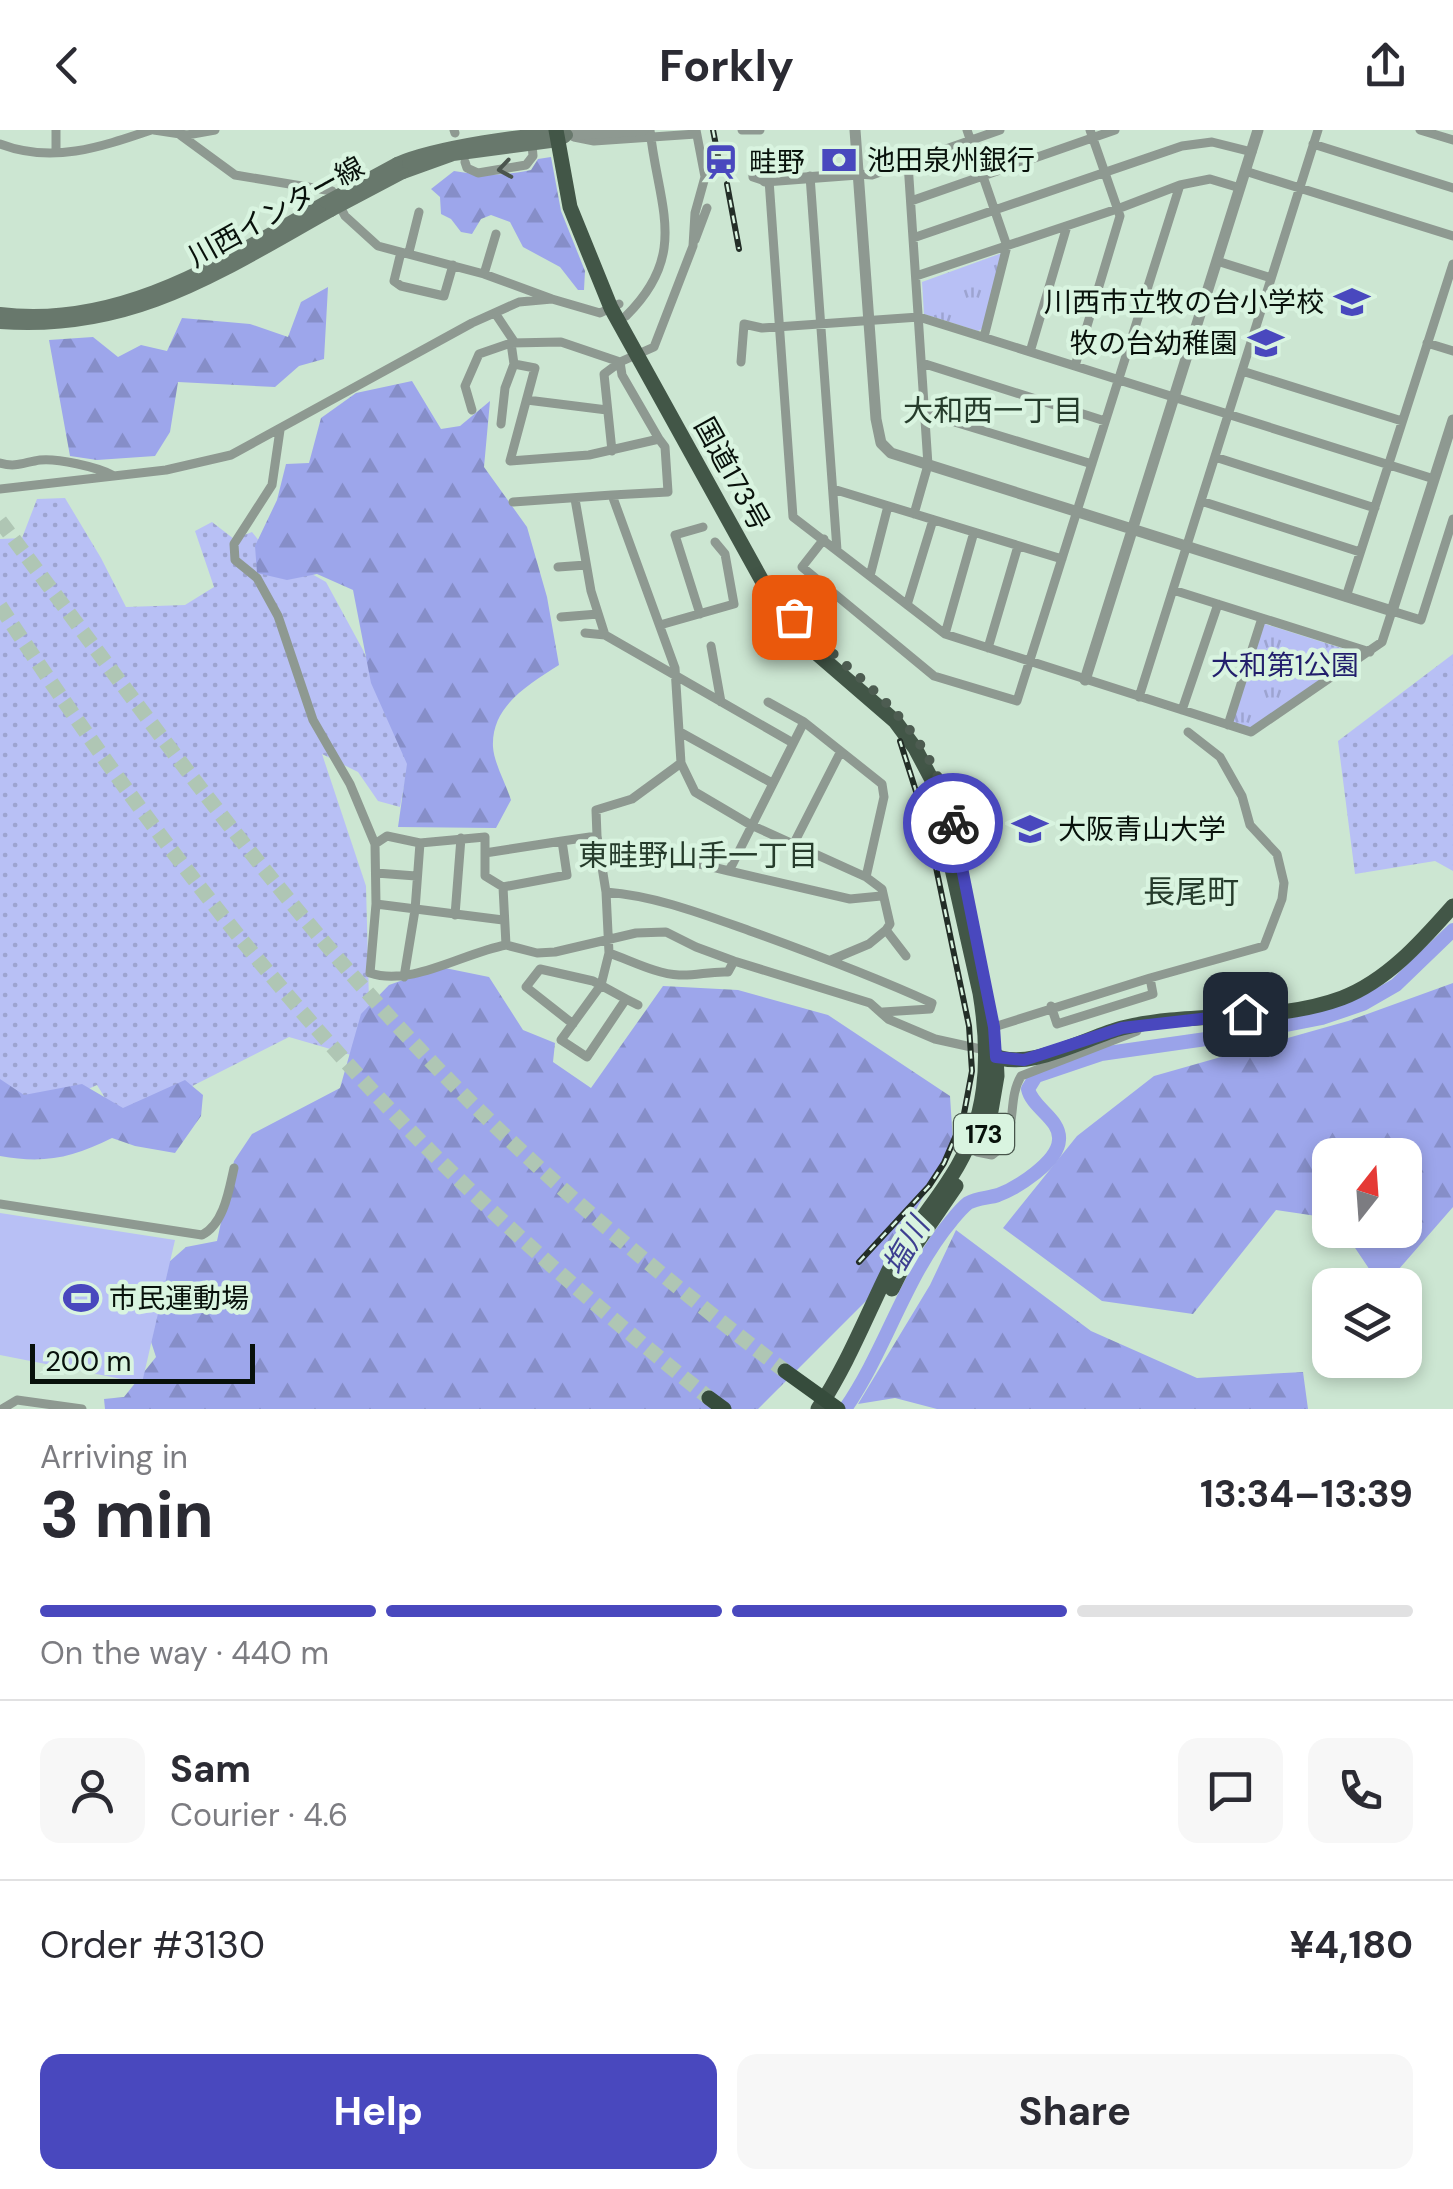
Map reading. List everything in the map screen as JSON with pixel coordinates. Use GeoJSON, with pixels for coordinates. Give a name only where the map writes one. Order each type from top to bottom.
{"type":"FeatureCollection","features":[{"type":"Feature","properties":{"kind":"highway","name":"国道173号"},"geometry":{"type":"LineString","coordinates":[[564,133],[588,232],[619,309],[632,356],[781,614],[807,646],[895,722],[932,780],[997,1076],[990,1118],[978,1152],[910,1254],[828,1409]]}},
{"type":"Feature","properties":{"kind":"highway","name":"国道173号"},"geometry":{"type":"LineString","coordinates":[[632,356],[794,617],[894,710],[936,767],[958,847],[994,1027],[980,1118],[968,1151],[891,1266],[852,1351],[818,1409]]}},
{"type":"Feature","properties":{"kind":"highway"},"geometry":{"type":"LineString","coordinates":[[992,1054],[1024,1060],[1122,1028],[1313,1007],[1346,997],[1417,946],[1453,906]]}},
{"type":"Feature","properties":{"kind":"highway"},"geometry":{"type":"LineString","coordinates":[[785,1371],[838,1409]]}},
{"type":"Feature","properties":{"kind":"highway"},"geometry":{"type":"LineString","coordinates":[[709,1398],[724,1409]]}},
{"type":"Feature","properties":{"kind":"main road","name":"川西インター線"},"geometry":{"type":"LineString","coordinates":[[0,313],[50,315],[92,310],[158,292],[328,207],[459,134],[564,133]]}},
{"type":"Feature","properties":{"kind":"main road","name":"川西インター線"},"geometry":{"type":"LineString","coordinates":[[400,168],[453,155],[532,144],[564,133]]}},
{"type":"Feature","properties":{"kind":"main road","name":"川西インター線"},"geometry":{"type":"LineString","coordinates":[[0,323],[91,320],[156,304],[210,278],[328,207]]}},
{"type":"Feature","properties":{"kind":"street"},"geometry":{"type":"LineString","coordinates":[[56,130],[56,152]]}},
{"type":"Feature","properties":{"kind":"street"},"geometry":{"type":"LineString","coordinates":[[0,144],[19,152],[90,151],[153,130],[180,134],[215,130]]}},
{"type":"Feature","properties":{"kind":"street"},"geometry":{"type":"LineString","coordinates":[[742,130],[760,130]]}},
{"type":"Feature","properties":{"kind":"street"},"geometry":{"type":"LineString","coordinates":[[855,130],[881,444],[891,453],[1421,620],[1453,518]]}},
{"type":"Feature","properties":{"kind":"street"},"geometry":{"type":"LineString","coordinates":[[1000,130],[969,135],[872,175],[762,179],[793,516],[945,634],[1252,732],[1382,642],[1453,420]]}},
{"type":"Feature","properties":{"kind":"street"},"geometry":{"type":"LineString","coordinates":[[911,201],[1092,134],[1115,130]]}},
{"type":"Feature","properties":{"kind":"street"},"geometry":{"type":"LineString","coordinates":[[1085,680],[1258,130]]}},
{"type":"Feature","properties":{"kind":"street"},"geometry":{"type":"LineString","coordinates":[[1139,697],[1318,130]]}},
{"type":"Feature","properties":{"kind":"street"},"geometry":{"type":"LineString","coordinates":[[1420,130],[1453,140]]}},
{"type":"Feature","properties":{"kind":"street"},"geometry":{"type":"LineString","coordinates":[[180,134],[235,175],[332,192],[345,216],[378,246],[484,274],[600,313],[619,309],[664,260],[668,234],[648,132]]}},
{"type":"Feature","properties":{"kind":"street"},"geometry":{"type":"LineString","coordinates":[[564,133],[594,141],[648,132]]}},
{"type":"Feature","properties":{"kind":"street"},"geometry":{"type":"LineString","coordinates":[[564,133],[696,132],[704,177],[694,213],[694,242]]}},
{"type":"Feature","properties":{"kind":"street"},"geometry":{"type":"LineString","coordinates":[[1075,366],[1120,208],[1092,134]]}},
{"type":"Feature","properties":{"kind":"street"},"geometry":{"type":"LineString","coordinates":[[969,135],[1008,246],[984,337]]}},
{"type":"Feature","properties":{"kind":"street"},"geometry":{"type":"LineString","coordinates":[[914,238],[1182,146],[1212,142],[1252,152]]}},
{"type":"Feature","properties":{"kind":"street"},"geometry":{"type":"LineString","coordinates":[[465,162],[467,168],[478,173],[526,165],[534,156],[532,144]]}},
{"type":"Feature","properties":{"kind":"street"},"geometry":{"type":"LineString","coordinates":[[1313,144],[1453,188]]}},
{"type":"Feature","properties":{"kind":"street"},"geometry":{"type":"LineString","coordinates":[[908,163],[928,465],[914,514]]}},
{"type":"Feature","properties":{"kind":"street"},"geometry":{"type":"LineString","coordinates":[[1246,171],[1453,236]]}},
{"type":"Feature","properties":{"kind":"street"},"geometry":{"type":"LineString","coordinates":[[810,176],[837,550]]}},
{"type":"Feature","properties":{"kind":"street"},"geometry":{"type":"LineString","coordinates":[[916,276],[1180,185],[1210,179],[1240,188]]}},
{"type":"Feature","properties":{"kind":"street"},"geometry":{"type":"LineString","coordinates":[[824,540],[802,568],[934,676],[1016,701],[1180,185]]}},
{"type":"Feature","properties":{"kind":"street"},"geometry":{"type":"LineString","coordinates":[[612,450],[604,374],[654,347],[701,230],[706,208]]}},
{"type":"Feature","properties":{"kind":"street"},"geometry":{"type":"LineString","coordinates":[[419,212],[394,281],[444,296],[453,265]]}},
{"type":"Feature","properties":{"kind":"street"},"geometry":{"type":"LineString","coordinates":[[1030,352],[1067,226]]}},
{"type":"Feature","properties":{"kind":"street"},"geometry":{"type":"LineString","coordinates":[[484,274],[496,234]]}},
{"type":"Feature","properties":{"kind":"street"},"geometry":{"type":"LineString","coordinates":[[1217,261],[1271,278]]}},
{"type":"Feature","properties":{"kind":"street"},"geometry":{"type":"LineString","coordinates":[[1346,597],[1453,264]]}},
{"type":"Feature","properties":{"kind":"street"},"geometry":{"type":"LineString","coordinates":[[0,488],[199,464],[231,455],[472,322],[518,302],[552,299]]}},
{"type":"Feature","properties":{"kind":"street"},"geometry":{"type":"LineString","coordinates":[[495,313],[513,343],[514,364],[505,388],[501,424]]}},
{"type":"Feature","properties":{"kind":"street"},"geometry":{"type":"LineString","coordinates":[[741,362],[744,324],[762,328],[918,317],[1434,479]]}},
{"type":"Feature","properties":{"kind":"street"},"geometry":{"type":"LineString","coordinates":[[472,410],[466,386],[479,354],[513,343],[561,342],[632,356]]}},
{"type":"Feature","properties":{"kind":"street"},"geometry":{"type":"LineString","coordinates":[[1428,344],[1453,351]]}},
{"type":"Feature","properties":{"kind":"street"},"geometry":{"type":"LineString","coordinates":[[513,502],[668,492],[664,447],[631,391],[632,356]]}},
{"type":"Feature","properties":{"kind":"street"},"geometry":{"type":"LineString","coordinates":[[922,363],[1106,421]]}},
{"type":"Feature","properties":{"kind":"street"},"geometry":{"type":"LineString","coordinates":[[514,364],[536,368],[510,461],[589,456],[660,439]]}},
{"type":"Feature","properties":{"kind":"street"},"geometry":{"type":"LineString","coordinates":[[1242,371],[1402,421]]}},
{"type":"Feature","properties":{"kind":"street"},"geometry":{"type":"LineString","coordinates":[[528,400],[607,410]]}},
{"type":"Feature","properties":{"kind":"street"},"geometry":{"type":"LineString","coordinates":[[925,413],[1092,464]]}},
{"type":"Feature","properties":{"kind":"street"},"geometry":{"type":"LineString","coordinates":[[280,430],[272,485],[234,544],[232,554],[257,578],[272,603],[313,720],[350,784],[375,844],[376,904],[370,973],[404,977],[477,950],[506,946],[537,953],[610,938],[666,932],[696,948],[870,1002],[888,1019],[935,1039],[958,1046],[978,1046],[992,1054]]}},
{"type":"Feature","properties":{"kind":"street"},"geometry":{"type":"LineString","coordinates":[[1215,457],[1375,508]]}},
{"type":"Feature","properties":{"kind":"street"},"geometry":{"type":"LineString","coordinates":[[0,462],[21,465],[54,460],[99,468],[112,476]]}},
{"type":"Feature","properties":{"kind":"street"},"geometry":{"type":"LineString","coordinates":[[833,489],[1062,559]]}},
{"type":"Feature","properties":{"kind":"street"},"geometry":{"type":"LineString","coordinates":[[612,496],[676,677],[682,763],[695,792],[751,825],[866,877],[882,889],[890,924],[886,930],[869,944],[832,960]]}},
{"type":"Feature","properties":{"kind":"street"},"geometry":{"type":"LineString","coordinates":[[575,498],[586,565],[605,635]]}},
{"type":"Feature","properties":{"kind":"street"},"geometry":{"type":"LineString","coordinates":[[1201,501],[1360,552]]}},
{"type":"Feature","properties":{"kind":"street"},"geometry":{"type":"LineString","coordinates":[[870,576],[888,506]]}},
{"type":"Feature","properties":{"kind":"street"},"geometry":{"type":"LineString","coordinates":[[907,605],[933,520]]}},
{"type":"Feature","properties":{"kind":"street"},"geometry":{"type":"LineString","coordinates":[[700,614],[675,535],[702,527]]}},
{"type":"Feature","properties":{"kind":"street"},"geometry":{"type":"LineString","coordinates":[[945,634],[974,532]]}},
{"type":"Feature","properties":{"kind":"street"},"geometry":{"type":"LineString","coordinates":[[660,625],[734,604],[725,554],[715,542]]}},
{"type":"Feature","properties":{"kind":"street"},"geometry":{"type":"LineString","coordinates":[[988,648],[1018,546]]}},
{"type":"Feature","properties":{"kind":"street"},"geometry":{"type":"LineString","coordinates":[[558,567],[586,565]]}},
{"type":"Feature","properties":{"kind":"street"},"geometry":{"type":"LineString","coordinates":[[1173,590],[1370,652]]}},
{"type":"Feature","properties":{"kind":"street"},"geometry":{"type":"LineString","coordinates":[[1182,710],[1218,604]]}},
{"type":"Feature","properties":{"kind":"street"},"geometry":{"type":"LineString","coordinates":[[561,617],[598,614]]}},
{"type":"Feature","properties":{"kind":"street"},"geometry":{"type":"LineString","coordinates":[[1228,724],[1262,618]]}},
{"type":"Feature","properties":{"kind":"street"},"geometry":{"type":"LineString","coordinates":[[585,633],[605,635],[792,743]]}},
{"type":"Feature","properties":{"kind":"street"},"geometry":{"type":"LineString","coordinates":[[710,646],[721,702]]}},
{"type":"Feature","properties":{"kind":"street"},"geometry":{"type":"LineString","coordinates":[[768,702],[804,722],[882,784],[884,797],[866,877]]}},
{"type":"Feature","properties":{"kind":"street"},"geometry":{"type":"LineString","coordinates":[[729,871],[804,722]]}},
{"type":"Feature","properties":{"kind":"street"},"geometry":{"type":"LineString","coordinates":[[680,732],[772,783]]}},
{"type":"Feature","properties":{"kind":"street"},"geometry":{"type":"LineString","coordinates":[[994,1027],[1051,1006],[1264,946],[1282,899],[1284,883],[1277,854],[1250,825],[1242,796],[1220,757],[1188,732]]}},
{"type":"Feature","properties":{"kind":"street"},"geometry":{"type":"LineString","coordinates":[[793,845],[840,753]]}},
{"type":"Feature","properties":{"kind":"street"},"geometry":{"type":"LineString","coordinates":[[626,999],[587,1057],[561,1040],[601,985],[608,952],[610,938],[596,810],[632,800],[682,763]]}},
{"type":"Feature","properties":{"kind":"street"},"geometry":{"type":"LineString","coordinates":[[375,844],[387,836],[420,843],[485,837],[485,876],[504,886],[567,875],[562,841]]}},
{"type":"Feature","properties":{"kind":"street"},"geometry":{"type":"LineString","coordinates":[[485,853],[597,836]]}},
{"type":"Feature","properties":{"kind":"street"},"geometry":{"type":"LineString","coordinates":[[455,915],[461,838]]}},
{"type":"Feature","properties":{"kind":"street"},"geometry":{"type":"LineString","coordinates":[[404,977],[420,843]]}},
{"type":"Feature","properties":{"kind":"street"},"geometry":{"type":"LineString","coordinates":[[600,850],[632,848],[850,899],[881,896]]}},
{"type":"Feature","properties":{"kind":"street"},"geometry":{"type":"LineString","coordinates":[[376,873],[416,876]]}},
{"type":"Feature","properties":{"kind":"street"},"geometry":{"type":"LineString","coordinates":[[504,886],[506,946]]}},
{"type":"Feature","properties":{"kind":"street"},"geometry":{"type":"LineString","coordinates":[[606,892],[660,900],[832,960],[932,1003],[930,1008],[883,1012]]}},
{"type":"Feature","properties":{"kind":"street"},"geometry":{"type":"LineString","coordinates":[[376,904],[503,920]]}},
{"type":"Feature","properties":{"kind":"street"},"geometry":{"type":"LineString","coordinates":[[886,930],[906,956]]}},
{"type":"Feature","properties":{"kind":"street"},"geometry":{"type":"LineString","coordinates":[[608,952],[672,975],[690,976],[706,970],[728,972],[734,961]]}},
{"type":"Feature","properties":{"kind":"street"},"geometry":{"type":"LineString","coordinates":[[572,1024],[526,987],[540,969],[601,985],[638,1005]]}},
{"type":"Feature","properties":{"kind":"street"},"geometry":{"type":"LineString","coordinates":[[1056,1024],[1154,994],[1150,978]]}},
{"type":"Feature","properties":{"kind":"street"},"geometry":{"type":"LineString","coordinates":[[1051,1006],[1063,1048]]}},
{"type":"Feature","properties":{"kind":"street"},"geometry":{"type":"LineString","coordinates":[[978,1152],[992,1155],[1011,1133],[1012,1098],[1022,1076],[1102,1046],[1147,1024]]}},
{"type":"Feature","properties":{"kind":"street"},"geometry":{"type":"LineString","coordinates":[[0,1204],[202,1235],[209,1232],[224,1205],[234,1168]]}},
{"type":"Feature","properties":{"kind":"street"},"geometry":{"type":"LineString","coordinates":[[2,1409],[17,1400],[82,1409]]}},
{"type":"Feature","properties":{"kind":"green space"},"geometry":{"type":"Polygon","coordinates":[[[551,157],[561,211],[585,271],[584,290],[578,290],[560,267],[523,247],[510,222],[491,215],[481,219],[472,234],[461,232],[441,214],[440,197],[431,189],[454,171],[511,173],[531,170],[538,159],[551,157]]]}},
{"type":"Feature","properties":{"kind":"green space"},"geometry":{"type":"Polygon","coordinates":[[[1002,253],[982,329],[924,314],[922,282],[1002,253]]]}},
{"type":"Feature","properties":{"kind":"green space"},"geometry":{"type":"Polygon","coordinates":[[[328,287],[324,359],[299,366],[275,387],[178,382],[170,432],[155,456],[97,460],[70,456],[49,340],[93,337],[118,357],[141,345],[167,351],[182,318],[250,324],[288,337],[301,302],[328,287]]]}},
{"type":"Feature","properties":{"kind":"green space"},"geometry":{"type":"Polygon","coordinates":[[[412,381],[441,429],[460,426],[490,401],[484,467],[527,527],[547,597],[559,665],[514,698],[498,720],[493,747],[511,800],[496,828],[398,827],[407,764],[371,683],[353,590],[317,574],[287,580],[257,573],[255,546],[277,500],[286,464],[309,463],[321,418],[356,393],[412,381]]]}},
{"type":"Feature","properties":{"kind":"green space"},"geometry":{"type":"Polygon","coordinates":[[[65,498],[126,607],[185,605],[214,587],[195,531],[212,522],[234,539],[252,532],[264,547],[326,582],[363,650],[409,761],[400,807],[378,801],[358,772],[322,754],[366,886],[370,1039],[351,1055],[289,1037],[131,1117],[113,1111],[97,1085],[45,1109],[0,1100],[0,539],[22,538],[37,499],[65,498]]]}},
{"type":"Feature","properties":{"kind":"green space","name":"大和第1公園"},"geometry":{"type":"Polygon","coordinates":[[[1262,623],[1357,653],[1250,729],[1230,723],[1262,623]]]}},
{"type":"Feature","properties":{"kind":"green space"},"geometry":{"type":"Polygon","coordinates":[[[1453,654],[1453,871],[1435,861],[1355,874],[1338,741],[1453,654]]]}},
{"type":"Feature","properties":{"kind":"green space"},"geometry":{"type":"Polygon","coordinates":[[[440,967],[489,977],[523,1030],[555,1043],[553,1062],[591,1088],[663,986],[738,990],[828,1015],[950,1096],[953,1142],[866,1301],[758,1409],[105,1409],[104,1399],[124,1397],[156,1357],[142,1314],[152,1277],[186,1247],[217,1241],[234,1161],[252,1134],[340,1088],[361,1014],[389,985],[440,967]]]}},
{"type":"Feature","properties":{"kind":"green space"},"geometry":{"type":"Polygon","coordinates":[[[1453,983],[1453,1207],[1422,1243],[1422,1138],[1312,1138],[1312,1215],[1276,1210],[1193,1314],[1102,1301],[1003,1228],[1077,1136],[1154,1076],[1348,1021],[1453,983]]]}},
{"type":"Feature","properties":{"kind":"green space"},"geometry":{"type":"Polygon","coordinates":[[[0,1079],[24,1095],[82,1084],[123,1108],[185,1080],[203,1095],[201,1116],[175,1153],[112,1138],[58,1158],[0,1156],[0,1079]]]}},
{"type":"Feature","properties":{"kind":"green space","name":"市民運動場"},"geometry":{"type":"Polygon","coordinates":[[[0,1213],[175,1240],[142,1383],[0,1355],[0,1213]]]}},
{"type":"Feature","properties":{"kind":"green space"},"geometry":{"type":"Polygon","coordinates":[[[956,1230],[1091,1331],[1197,1378],[1303,1372],[1308,1409],[937,1409],[895,1398],[858,1404],[930,1285],[956,1230]]]}},
{"type":"Feature","properties":{"kind":"green space"},"geometry":{"type":"Polygon","coordinates":[[[1355,1248],[1417,1248],[1400,1268],[1369,1268],[1355,1248]]]}},
{"type":"Feature","properties":{"kind":"waterway","name":"塩川"},"geometry":{"type":"LineString","coordinates":[[845,1409],[921,1265],[952,1220],[968,1203],[1015,1187],[1052,1157],[1058,1133],[1028,1089],[1036,1076],[1101,1054],[1234,1035],[1322,1018],[1363,1004],[1396,985],[1453,930]]}},
{"type":"Feature","properties":{"kind":"tunnel"},"geometry":{"type":"LineString","coordinates":[[0,521],[256,859],[422,1052],[597,1219],[785,1371]]}},
{"type":"Feature","properties":{"kind":"tunnel"},"geometry":{"type":"LineString","coordinates":[[0,606],[170,848],[261,964],[358,1075],[527,1244],[709,1398]]}},
{"type":"Feature","properties":{"kind":"railway"},"geometry":{"type":"LineString","coordinates":[[713,130],[719,161]]}},
{"type":"Feature","properties":{"kind":"railway"},"geometry":{"type":"LineString","coordinates":[[727,184],[739,249]]}},
{"type":"Feature","properties":{"kind":"railway"},"geometry":{"type":"LineString","coordinates":[[859,1262],[929,1186],[944,1163],[963,1119],[972,1071],[969,1026],[928,829],[900,741]]}},
{"type":"Feature","properties":{"kind":"way so far"},"geometry":{"type":"LineString","coordinates":[[794,617],[913,731],[936,767],[953,823]]}},
{"type":"Feature","properties":{"kind":"place","name":"池田泉州銀行"},"geometry":{"type":"Point","coordinates":[839,160]}},
{"type":"Feature","properties":{"kind":"place","name":"畦野"},"geometry":{"type":"Point","coordinates":[721,162]}},
{"type":"Feature","properties":{"kind":"place","name":"川西市立牧の台小学校"},"geometry":{"type":"Point","coordinates":[1352,302]}},
{"type":"Feature","properties":{"kind":"place","name":"牧の台幼稚園"},"geometry":{"type":"Point","coordinates":[1266,343]}},
{"type":"Feature","properties":{"kind":"place","name":"大阪青山大学"},"geometry":{"type":"Point","coordinates":[1030,829]}},
{"type":"Feature","properties":{"kind":"place","name":"市民運動場"},"geometry":{"type":"Point","coordinates":[81,1298]}},
{"type":"Feature","properties":{"kind":"district","name":"大和西一丁目"},"geometry":{"type":"Point","coordinates":[993,410]}},
{"type":"Feature","properties":{"kind":"district","name":"東畦野山手一丁目"},"geometry":{"type":"Point","coordinates":[698,855]}},
{"type":"Feature","properties":{"kind":"district","name":"長尾町"},"geometry":{"type":"Point","coordinates":[1191,892]}},
{"type":"Feature","properties":{"kind":"route"},"geometry":{"type":"LineString","coordinates":[[953,823],[994,1027],[996,1057],[1024,1060],[1122,1028],[1245,1014]]}}]}
